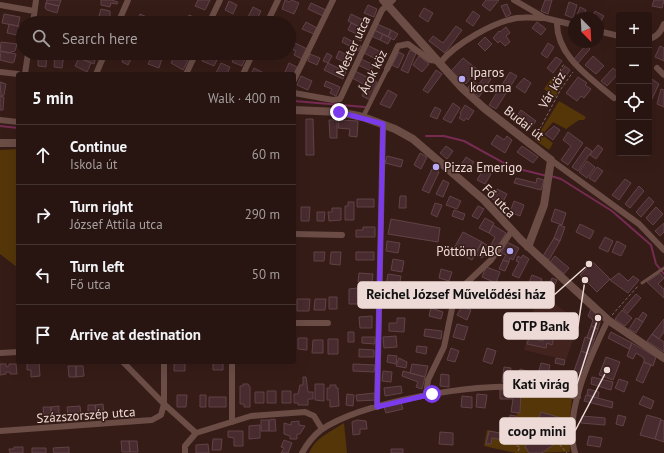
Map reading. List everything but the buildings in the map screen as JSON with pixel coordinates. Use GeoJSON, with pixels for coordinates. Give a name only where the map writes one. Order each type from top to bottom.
{"type":"FeatureCollection","features":[{"type":"Feature","properties":{"kind":"street"},"geometry":{"type":"LineString","coordinates":[[33,16],[36,0]]}},
{"type":"Feature","properties":{"kind":"street"},"geometry":{"type":"LineString","coordinates":[[121,16],[128,0]]}},
{"type":"Feature","properties":{"kind":"street"},"geometry":{"type":"LineString","coordinates":[[212,16],[220,0]]}},
{"type":"Feature","properties":{"kind":"street"},"geometry":{"type":"LineString","coordinates":[[270,16],[278,0]]}},
{"type":"Feature","properties":{"kind":"street"},"geometry":{"type":"LineString","coordinates":[[296,76],[332,0]]}},
{"type":"Feature","properties":{"kind":"street"},"geometry":{"type":"LineString","coordinates":[[514,0],[545,18],[568,24]]}},
{"type":"Feature","properties":{"kind":"street","name":"Budai út"},"geometry":{"type":"LineString","coordinates":[[388,2],[462,88],[484,108],[551,160],[639,224],[664,250]]}},
{"type":"Feature","properties":{"kind":"street","name":"Mester utca"},"geometry":{"type":"LineString","coordinates":[[296,93],[333,100],[340,99],[382,10],[388,2]]}},
{"type":"Feature","properties":{"kind":"street"},"geometry":{"type":"LineString","coordinates":[[0,5],[34,10]]}},
{"type":"Feature","properties":{"kind":"street"},"geometry":{"type":"LineString","coordinates":[[439,62],[459,45],[484,30],[517,18],[545,18]]}},
{"type":"Feature","properties":{"kind":"street"},"geometry":{"type":"LineString","coordinates":[[557,22],[557,32],[569,57],[577,66],[614,98]]}},
{"type":"Feature","properties":{"kind":"street"},"geometry":{"type":"LineString","coordinates":[[652,38],[662,30],[664,24]]}},
{"type":"Feature","properties":{"kind":"street"},"geometry":{"type":"LineString","coordinates":[[604,32],[616,35]]}},
{"type":"Feature","properties":{"kind":"street","name":"Árok köz"},"geometry":{"type":"LineString","coordinates":[[363,117],[398,46],[408,44],[430,60],[439,62]]}},
{"type":"Feature","properties":{"kind":"street"},"geometry":{"type":"LineString","coordinates":[[25,72],[27,60]]}},
{"type":"Feature","properties":{"kind":"street"},"geometry":{"type":"LineString","coordinates":[[97,72],[102,60]]}},
{"type":"Feature","properties":{"kind":"street"},"geometry":{"type":"LineString","coordinates":[[187,72],[193,60]]}},
{"type":"Feature","properties":{"kind":"street"},"geometry":{"type":"LineString","coordinates":[[244,72],[250,60]]}},
{"type":"Feature","properties":{"kind":"street"},"geometry":{"type":"LineString","coordinates":[[657,68],[664,75]]}},
{"type":"Feature","properties":{"kind":"street"},"geometry":{"type":"LineString","coordinates":[[0,72],[16,74]]}},
{"type":"Feature","properties":{"kind":"street","name":"Fő utca"},"geometry":{"type":"LineString","coordinates":[[296,110],[339,112],[363,117],[383,124],[413,139],[484,200],[528,247],[608,320],[664,358]]}},
{"type":"Feature","properties":{"kind":"street"},"geometry":{"type":"LineString","coordinates":[[0,120],[16,122]]}},
{"type":"Feature","properties":{"kind":"street"},"geometry":{"type":"LineString","coordinates":[[377,407],[383,124]]}},
{"type":"Feature","properties":{"kind":"street"},"geometry":{"type":"LineString","coordinates":[[0,143],[16,143]]}},
{"type":"Feature","properties":{"kind":"street"},"geometry":{"type":"LineString","coordinates":[[528,247],[544,205],[551,160]]}},
{"type":"Feature","properties":{"kind":"street"},"geometry":{"type":"LineString","coordinates":[[426,395],[428,380],[444,347],[454,299],[459,290],[491,260],[512,231]]}},
{"type":"Feature","properties":{"kind":"street"},"geometry":{"type":"LineString","coordinates":[[296,234],[342,234]]}},
{"type":"Feature","properties":{"kind":"street"},"geometry":{"type":"LineString","coordinates":[[575,451],[573,423],[578,397],[608,320]]}},
{"type":"Feature","properties":{"kind":"street"},"geometry":{"type":"LineString","coordinates":[[296,323],[328,323]]}},
{"type":"Feature","properties":{"kind":"street"},"geometry":{"type":"LineString","coordinates":[[0,353],[16,352]]}},
{"type":"Feature","properties":{"kind":"street"},"geometry":{"type":"LineString","coordinates":[[125,364],[164,404],[196,433]]}},
{"type":"Feature","properties":{"kind":"street"},"geometry":{"type":"LineString","coordinates":[[164,364],[164,404]]}},
{"type":"Feature","properties":{"kind":"street"},"geometry":{"type":"LineString","coordinates":[[232,364],[232,422]]}},
{"type":"Feature","properties":{"kind":"street"},"geometry":{"type":"LineString","coordinates":[[302,453],[313,438],[322,430],[345,418],[377,407],[426,395],[501,387],[524,387],[578,397]]}},
{"type":"Feature","properties":{"kind":"street","name":"Százszorszép utca"},"geometry":{"type":"LineString","coordinates":[[0,431],[145,421],[161,415],[164,404]]}},
{"type":"Feature","properties":{"kind":"street"},"geometry":{"type":"LineString","coordinates":[[185,453],[185,446],[196,433],[250,416],[305,412],[314,416],[322,430]]}},
{"type":"Feature","properties":{"kind":"lane"},"geometry":{"type":"LineString","coordinates":[[642,283],[664,268]]}},
{"type":"Feature","properties":{"kind":"path"},"geometry":{"type":"LineString","coordinates":[[561,71],[560,70],[564,64]]}},
{"type":"Feature","properties":{"kind":"path","name":"Vár köz"},"geometry":{"type":"LineString","coordinates":[[531,143],[546,119],[561,88],[577,66]]}},
{"type":"Feature","properties":{"kind":"path"},"geometry":{"type":"LineString","coordinates":[[608,320],[642,283]]}},
{"type":"Feature","properties":{"kind":"path"},"geometry":{"type":"LineString","coordinates":[[514,441],[538,422]]}},
{"type":"Feature","properties":{"kind":"path"},"geometry":{"type":"LineString","coordinates":[[547,427],[561,431]]}},
{"type":"Feature","properties":{"kind":"path"},"geometry":{"type":"LineString","coordinates":[[566,428],[553,437],[567,453]]}},
{"type":"Feature","properties":{"kind":"path"},"geometry":{"type":"LineString","coordinates":[[507,439],[514,441]]}},
{"type":"Feature","properties":{"kind":"path"},"geometry":{"type":"LineString","coordinates":[[514,441],[515,446],[520,447],[518,451]]}},
{"type":"Feature","properties":{"kind":"shaded area"},"geometry":{"type":"Polygon","coordinates":[[[554,75],[555,78],[562,83],[555,98],[544,89],[554,75]]]}},
{"type":"Feature","properties":{"kind":"shaded area"},"geometry":{"type":"Polygon","coordinates":[[[559,101],[586,117],[584,120],[579,120],[566,129],[553,122],[542,135],[553,143],[549,150],[535,140],[559,101]]]}},
{"type":"Feature","properties":{"kind":"shaded area"},"geometry":{"type":"Polygon","coordinates":[[[16,149],[16,266],[0,254],[0,150],[16,149]]]}},
{"type":"Feature","properties":{"kind":"shaded area"},"geometry":{"type":"Polygon","coordinates":[[[549,299],[579,323],[566,360],[524,350],[535,303],[546,307],[549,299]]]}},
{"type":"Feature","properties":{"kind":"shaded area"},"geometry":{"type":"Polygon","coordinates":[[[521,390],[572,399],[569,425],[570,452],[516,453],[484,446],[487,430],[512,435],[517,413],[520,413],[521,390]]]}},
{"type":"Feature","properties":{"kind":"shaded area"},"geometry":{"type":"Polygon","coordinates":[[[344,423],[347,453],[309,453],[319,439],[344,423]]]}},
{"type":"Feature","properties":{"kind":"waterway"},"geometry":{"type":"LineString","coordinates":[[296,101],[365,107]]}},
{"type":"Feature","properties":{"kind":"waterway"},"geometry":{"type":"LineString","coordinates":[[0,126],[16,128]]}},
{"type":"Feature","properties":{"kind":"waterway"},"geometry":{"type":"LineString","coordinates":[[426,136],[444,136],[464,141],[511,167],[547,176]]}},
{"type":"Feature","properties":{"kind":"waterway"},"geometry":{"type":"LineString","coordinates":[[551,176],[561,179],[612,211],[651,245],[656,264],[664,274]]}},
{"type":"Feature","properties":{"kind":"place","name":"Iparos kocsma"},"geometry":{"type":"Point","coordinates":[462,79]}},
{"type":"Feature","properties":{"kind":"place","name":"Pizza Emerigo"},"geometry":{"type":"Point","coordinates":[436,167]}},
{"type":"Feature","properties":{"kind":"place","name":"Pöttöm ABC"},"geometry":{"type":"Point","coordinates":[510,251]}},
{"type":"Feature","properties":{"kind":"place","name":"Reichel József Művelődési ház"},"geometry":{"type":"Point","coordinates":[589,264]}},
{"type":"Feature","properties":{"kind":"place","name":"OTP Bank"},"geometry":{"type":"Point","coordinates":[585,280]}},
{"type":"Feature","properties":{"kind":"place","name":"Kati virág"},"geometry":{"type":"Point","coordinates":[598,318]}},
{"type":"Feature","properties":{"kind":"place","name":"coop mini"},"geometry":{"type":"Point","coordinates":[607,370]}},
{"type":"Feature","properties":{"kind":"route"},"geometry":{"type":"LineString","coordinates":[[339,112],[363,117],[383,124],[377,407],[432,394]]}}]}
